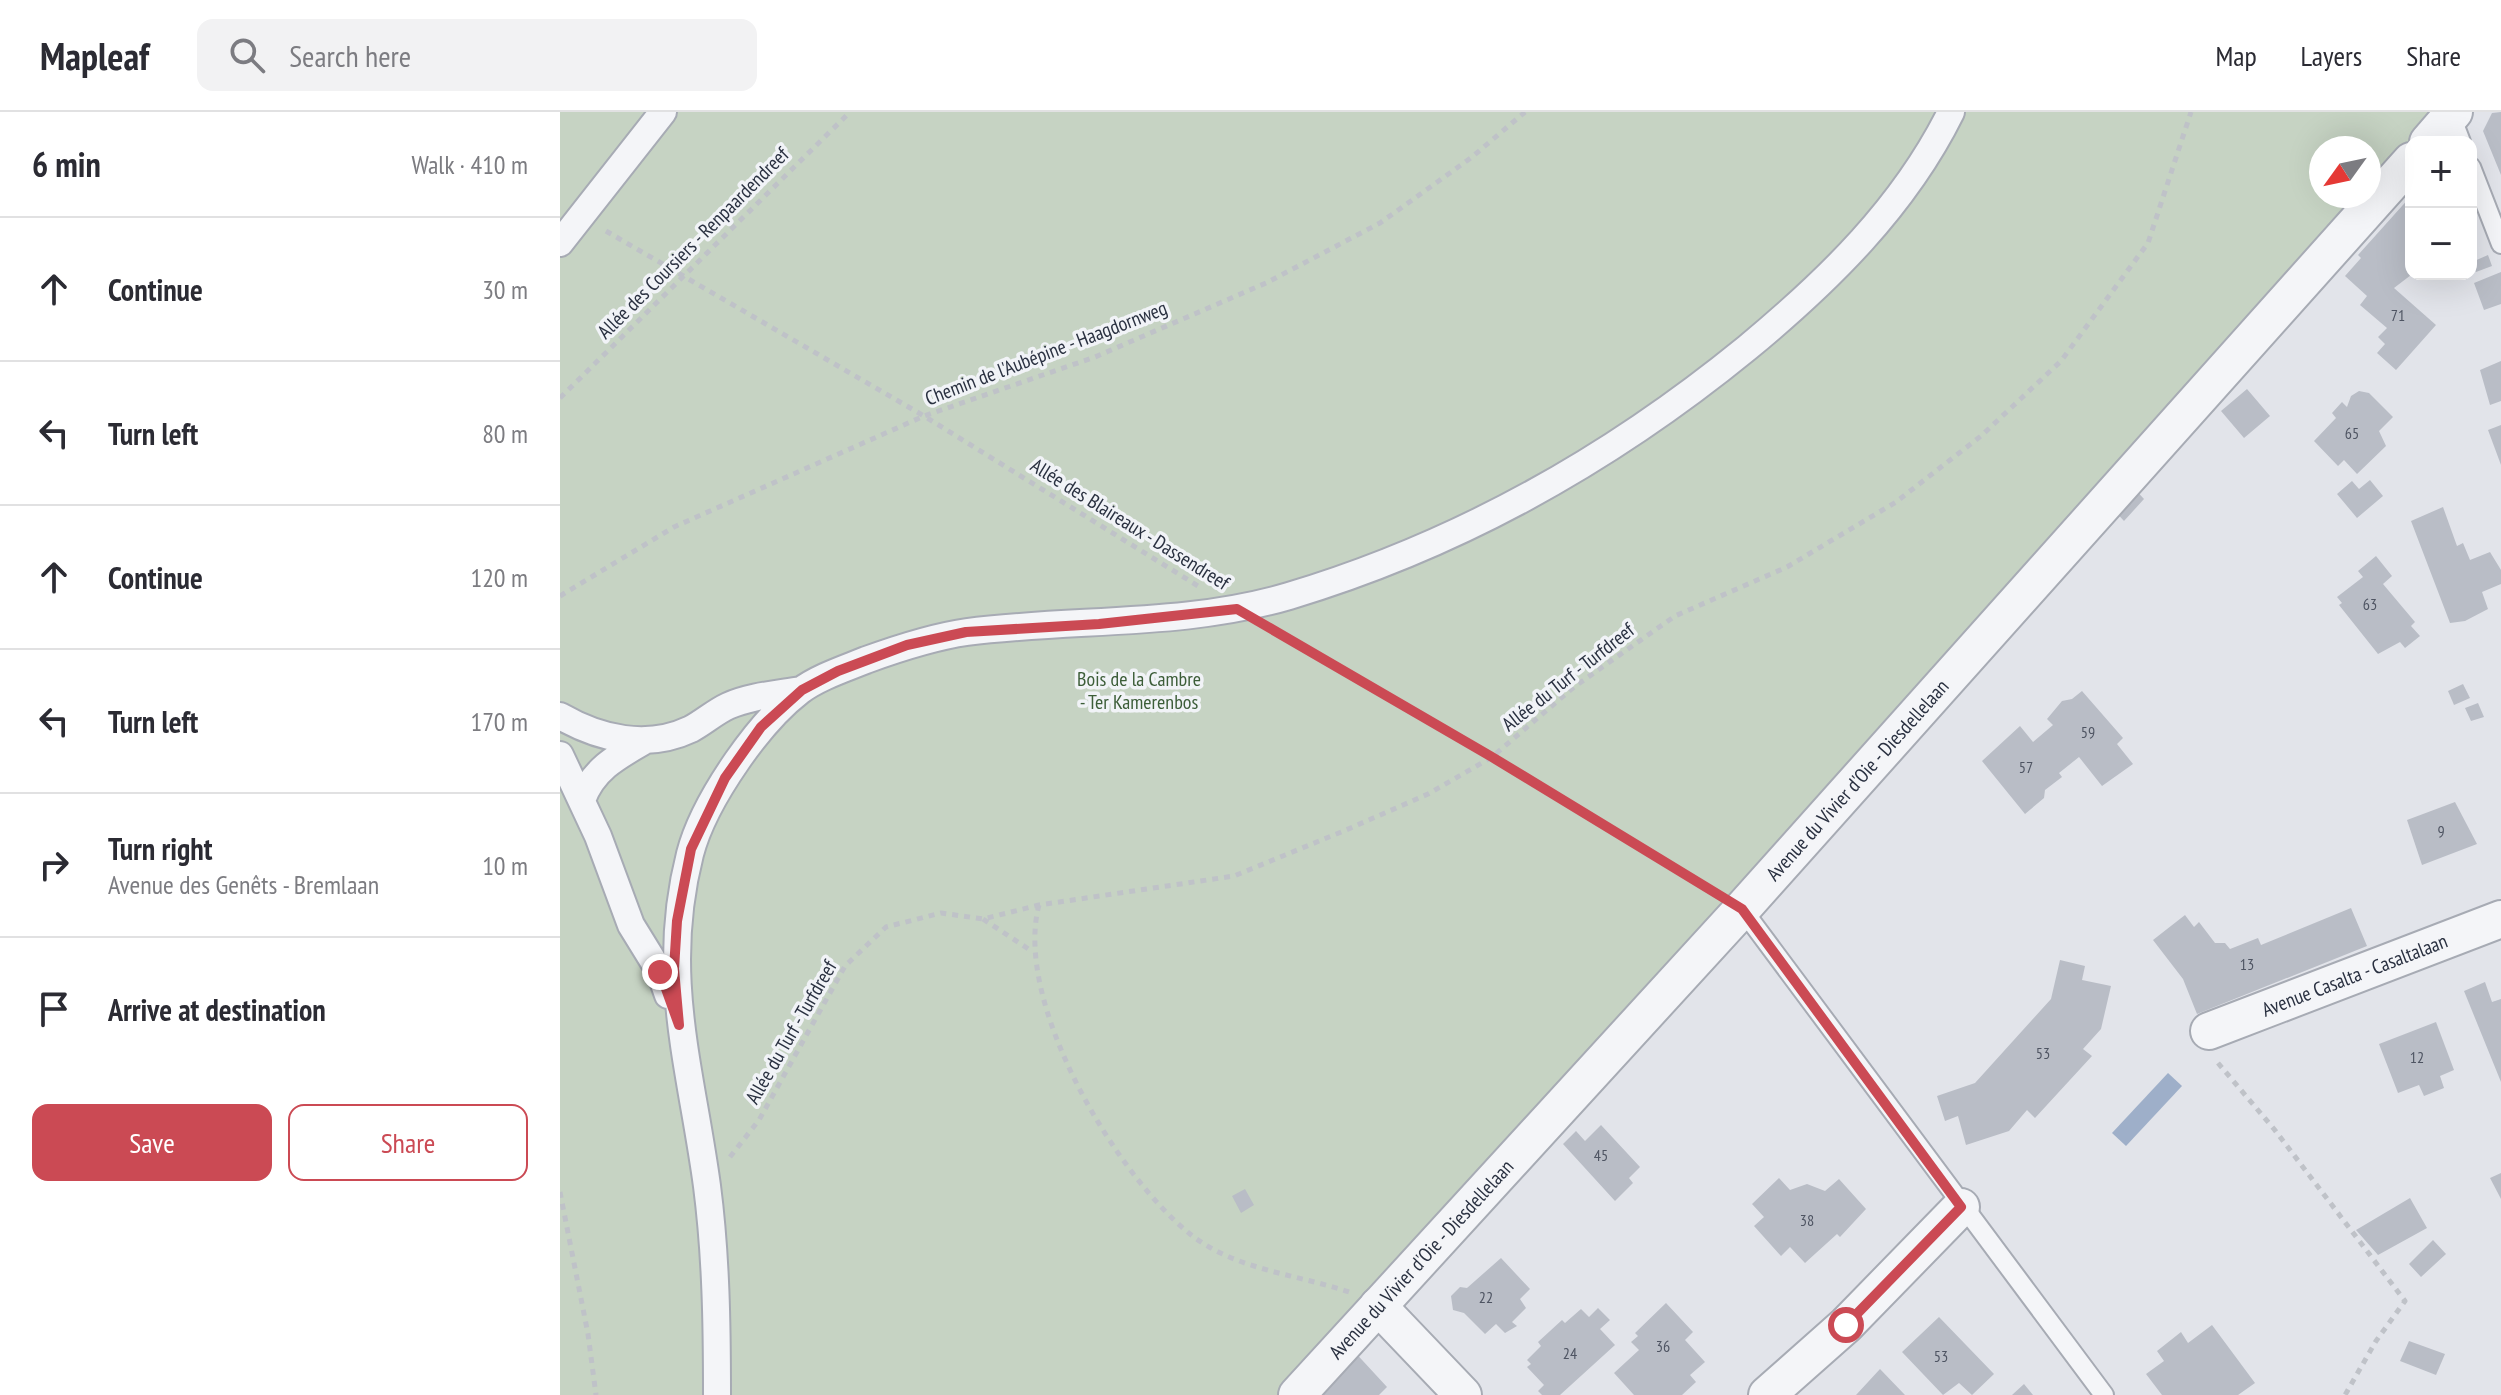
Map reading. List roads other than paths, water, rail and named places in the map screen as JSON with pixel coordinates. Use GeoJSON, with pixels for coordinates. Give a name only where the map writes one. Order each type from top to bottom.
{"type":"FeatureCollection","features":[{"type":"Feature","properties":{"kind":"street"},"geometry":{"type":"LineString","coordinates":[[560,243],[663,112]]}},
{"type":"Feature","properties":{"kind":"street"},"geometry":{"type":"LineString","coordinates":[[717,1395],[717,1287],[707,1186],[679,1025],[674,969],[677,921],[691,849],[725,778],[761,727],[802,690],[838,671],[907,645],[966,632],[1128,621],[1237,609],[1378,566],[1503,511],[1589,464],[1637,431],[1713,375],[1839,267],[1888,210],[1935,145],[1951,112]]}},
{"type":"Feature","properties":{"kind":"street","name":"Avenue du Vivier d'Oie - Diesdellelaan"},"geometry":{"type":"LineString","coordinates":[[1297,1395],[1742,909],[2405,168]]}},
{"type":"Feature","properties":{"kind":"street"},"geometry":{"type":"LineString","coordinates":[[560,716],[590,732],[619,739],[646,740],[690,729],[730,705],[802,690]]}},
{"type":"Feature","properties":{"kind":"street"},"geometry":{"type":"LineString","coordinates":[[582,800],[589,780],[604,766],[646,740]]}},
{"type":"Feature","properties":{"kind":"street"},"geometry":{"type":"LineString","coordinates":[[560,755],[582,800],[631,925],[660,972],[679,1025]]}},
{"type":"Feature","properties":{"kind":"street","name":"Avenue Casalta - Casaltalaan"},"geometry":{"type":"LineString","coordinates":[[2209,1031],[2501,919]]}},
{"type":"Feature","properties":{"kind":"street"},"geometry":{"type":"LineString","coordinates":[[1767,1395],[1846,1325],[1961,1207]]}},
{"type":"Feature","properties":{"kind":"street"},"geometry":{"type":"LineString","coordinates":[[1378,1306],[1463,1395]]}},
{"type":"Feature","properties":{"kind":"lane"},"geometry":{"type":"LineString","coordinates":[[2477,182],[2501,244]]}},
{"type":"Feature","properties":{"kind":"lane"},"geometry":{"type":"LineString","coordinates":[[1742,909],[2104,1395]]}},
{"type":"Feature","properties":{"kind":"water"},"geometry":{"type":"Polygon","coordinates":[[[2168,1073],[2182,1086],[2126,1146],[2112,1133],[2168,1073]]]}},
{"type":"Feature","properties":{"kind":"park label","name":"Bois de la Cambre - Ter Kamerenbos"},"geometry":{"type":"Point","coordinates":[1139,690]}}]}
